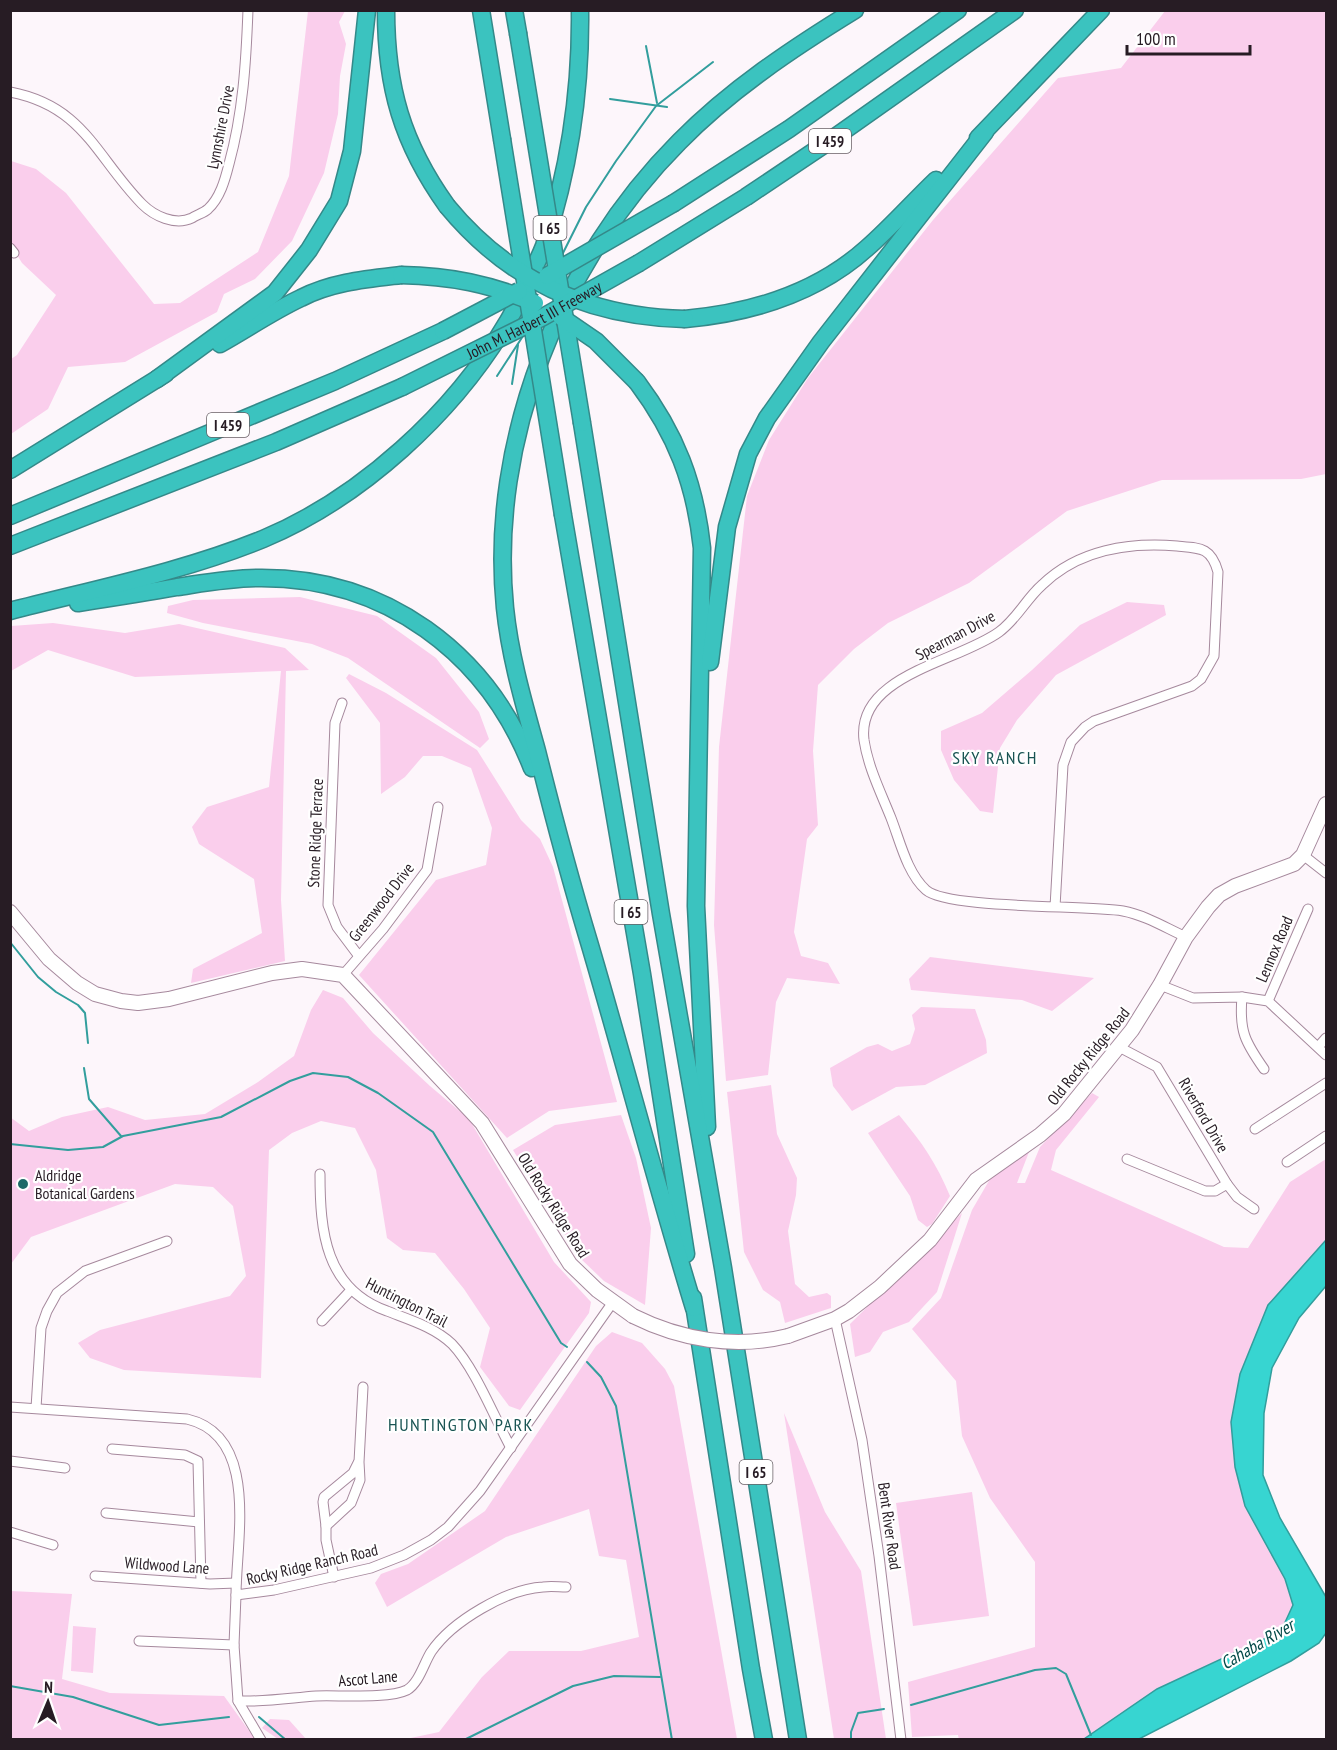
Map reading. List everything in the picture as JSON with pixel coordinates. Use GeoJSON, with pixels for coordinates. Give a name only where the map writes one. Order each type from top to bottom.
{"type":"FeatureCollection","features":[{"type":"Feature","properties":{"kind":"highway"},"geometry":{"type":"LineString","coordinates":[[157,379],[275,293],[309,249],[339,201],[352,151],[368,10]]}},
{"type":"Feature","properties":{"kind":"highway"},"geometry":{"type":"LineString","coordinates":[[386,10],[386,43],[395,101],[412,149],[429,180],[461,222],[489,249],[547,288],[621,313],[685,319],[729,313],[762,305],[795,293],[827,277],[866,249],[985,132],[1101,10]]}},
{"type":"Feature","properties":{"kind":"highway","name":"I 65"},"geometry":{"type":"LineString","coordinates":[[480,10],[662,1098],[764,1740]]}},
{"type":"Feature","properties":{"kind":"highway","name":"I 65"},"geometry":{"type":"LineString","coordinates":[[514,10],[798,1740]]}},
{"type":"Feature","properties":{"kind":"highway"},"geometry":{"type":"LineString","coordinates":[[10,613],[217,556],[264,538],[315,512],[354,488],[391,459],[438,414],[466,381],[508,321],[543,248],[567,161],[577,99],[580,10]]}},
{"type":"Feature","properties":{"kind":"highway"},"geometry":{"type":"LineString","coordinates":[[694,1308],[560,839],[516,675],[503,587],[502,550],[507,494],[512,454],[527,398],[549,336],[580,274],[637,189],[679,142],[740,88],[855,10]]}},
{"type":"Feature","properties":{"kind":"highway","name":"John M. Harbert III Freeway"},"geometry":{"type":"LineString","coordinates":[[10,516],[335,381],[443,331],[572,263],[674,203],[789,129],[958,10]]}},
{"type":"Feature","properties":{"kind":"highway","name":"John M. Harbert III Freeway"},"geometry":{"type":"LineString","coordinates":[[10,546],[276,442],[402,387],[543,317],[639,263],[746,197],[828,142],[1014,10]]}},
{"type":"Feature","properties":{"kind":"highway"},"geometry":{"type":"LineString","coordinates":[[701,710],[712,652],[727,526],[748,454],[767,418],[792,381],[985,132]]}},
{"type":"Feature","properties":{"kind":"highway"},"geometry":{"type":"LineString","coordinates":[[10,470],[157,379],[302,297],[358,280],[401,275],[449,278],[478,283],[511,293],[572,323],[596,340],[637,382],[657,409],[681,456],[692,486],[702,548],[696,906],[711,1206]]}},
{"type":"Feature","properties":{"kind":"highway"},"geometry":{"type":"LineString","coordinates":[[10,613],[215,581],[257,578],[299,580],[326,585],[376,601],[403,614],[444,642],[489,689],[514,728],[526,752],[560,839]]}},
{"type":"Feature","properties":{"kind":"street","name":"Lynnshire Drive"},"geometry":{"type":"LineString","coordinates":[[10,92],[45,101],[74,120],[143,205],[165,220],[186,220],[208,209],[223,186],[237,135],[245,87],[248,10]]}},
{"type":"Feature","properties":{"kind":"street","name":"Spearman Drive"},"geometry":{"type":"LineString","coordinates":[[1055,907],[1063,765],[1071,742],[1084,727],[1094,721],[1192,686],[1201,679],[1214,656],[1218,572],[1215,561],[1201,548],[1128,545],[1085,558],[1044,583],[1017,616],[999,632],[896,682],[877,697],[867,714],[864,734],[870,763],[913,874],[927,890],[943,898],[1055,907],[1107,909],[1138,914],[1186,938]]}},
{"type":"Feature","properties":{"kind":"street","name":"Stone Ridge Terrace"},"geometry":{"type":"LineString","coordinates":[[342,703],[334,723],[328,905],[337,927],[358,955]]}},
{"type":"Feature","properties":{"kind":"street"},"geometry":{"type":"LineString","coordinates":[[1326,804],[1303,855],[1326,873]]}},
{"type":"Feature","properties":{"kind":"street","name":"Greenwood Drive"},"geometry":{"type":"LineString","coordinates":[[343,975],[358,955],[383,929],[427,870],[438,807]]}},
{"type":"Feature","properties":{"kind":"street","name":"Old Rocky Ridge Road"},"geometry":{"type":"LineString","coordinates":[[343,975],[482,1123],[570,1264],[613,1302],[633,1316],[663,1329],[710,1341],[751,1342],[788,1336],[835,1318],[866,1299],[911,1259],[940,1228],[976,1180],[1057,1121],[1077,1100],[1141,1016],[1186,938],[1201,915],[1219,896],[1242,883],[1287,868],[1303,855]]}},
{"type":"Feature","properties":{"kind":"street","name":"Lennox Road"},"geometry":{"type":"LineString","coordinates":[[1268,1001],[1308,909]]}},
{"type":"Feature","properties":{"kind":"street"},"geometry":{"type":"LineString","coordinates":[[10,912],[49,959],[77,983],[95,994],[114,1000],[138,1003],[154,1001],[272,973],[302,969],[343,975]]}},
{"type":"Feature","properties":{"kind":"street"},"geometry":{"type":"LineString","coordinates":[[1160,985],[1193,998],[1242,997],[1268,1001],[1326,1055]]}},
{"type":"Feature","properties":{"kind":"street"},"geometry":{"type":"LineString","coordinates":[[1242,997],[1240,1016],[1243,1032],[1264,1070]]}},
{"type":"Feature","properties":{"kind":"street"},"geometry":{"type":"LineString","coordinates":[[1318,1047],[1326,1038]]}},
{"type":"Feature","properties":{"kind":"street","name":"Riverford Drive"},"geometry":{"type":"LineString","coordinates":[[1119,1047],[1157,1067],[1227,1184],[1237,1197],[1254,1209]]}},
{"type":"Feature","properties":{"kind":"street"},"geometry":{"type":"LineString","coordinates":[[1255,1129],[1326,1083]]}},
{"type":"Feature","properties":{"kind":"street"},"geometry":{"type":"LineString","coordinates":[[1287,1162],[1326,1136]]}},
{"type":"Feature","properties":{"kind":"street"},"geometry":{"type":"LineString","coordinates":[[1127,1159],[1205,1191],[1215,1191],[1227,1184]]}},
{"type":"Feature","properties":{"kind":"street","name":"Huntington Trail"},"geometry":{"type":"LineString","coordinates":[[320,1174],[326,1246],[331,1262],[351,1290],[383,1310],[428,1328],[451,1343],[466,1361],[511,1448]]}},
{"type":"Feature","properties":{"kind":"street"},"geometry":{"type":"LineString","coordinates":[[36,1408],[41,1328],[57,1293],[85,1270],[167,1241]]}},
{"type":"Feature","properties":{"kind":"street"},"geometry":{"type":"LineString","coordinates":[[322,1321],[351,1290]]}},
{"type":"Feature","properties":{"kind":"street","name":"Rocky Ridge Ranch Road"},"geometry":{"type":"LineString","coordinates":[[10,1407],[187,1419],[202,1423],[216,1435],[225,1448],[239,1482],[236,1595],[274,1590],[389,1562],[431,1540],[460,1515],[511,1448],[613,1302]]}},
{"type":"Feature","properties":{"kind":"street","name":"Bent River Road"},"geometry":{"type":"LineString","coordinates":[[835,1318],[862,1440],[879,1556],[901,1740]]}},
{"type":"Feature","properties":{"kind":"street"},"geometry":{"type":"LineString","coordinates":[[326,1526],[351,1503],[357,1492],[360,1480],[363,1387]]}},
{"type":"Feature","properties":{"kind":"street"},"geometry":{"type":"LineString","coordinates":[[112,1449],[185,1455],[198,1461],[201,1583]]}},
{"type":"Feature","properties":{"kind":"street"},"geometry":{"type":"LineString","coordinates":[[10,1461],[65,1468]]}},
{"type":"Feature","properties":{"kind":"street"},"geometry":{"type":"LineString","coordinates":[[334,1577],[326,1540],[324,1497],[352,1473],[359,1462]]}},
{"type":"Feature","properties":{"kind":"street"},"geometry":{"type":"LineString","coordinates":[[106,1513],[199,1522]]}},
{"type":"Feature","properties":{"kind":"street"},"geometry":{"type":"LineString","coordinates":[[10,1532],[53,1545]]}},
{"type":"Feature","properties":{"kind":"street","name":"Wildwood Lane"},"geometry":{"type":"LineString","coordinates":[[95,1576],[236,1583]]}},
{"type":"Feature","properties":{"kind":"street","name":"Ascot Lane"},"geometry":{"type":"LineString","coordinates":[[238,1701],[264,1702],[313,1697],[387,1694],[405,1690],[413,1685],[432,1651],[445,1636],[468,1617],[518,1592],[543,1587],[566,1587]]}},
{"type":"Feature","properties":{"kind":"street"},"geometry":{"type":"LineString","coordinates":[[236,1595],[234,1646],[238,1701],[261,1740]]}},
{"type":"Feature","properties":{"kind":"street"},"geometry":{"type":"LineString","coordinates":[[139,1641],[234,1646]]}},
{"type":"Feature","properties":{"kind":"shaded area"},"geometry":{"type":"Polygon","coordinates":[[[308,11],[345,11],[339,22],[346,44],[340,76],[338,114],[324,173],[292,241],[255,279],[224,294],[217,312],[125,362],[68,367],[48,409],[11,434],[11,359],[17,355],[56,295],[22,263],[11,245],[11,161],[36,169],[66,193],[154,304],[180,303],[258,252],[289,176],[308,11]]]}},
{"type":"Feature","properties":{"kind":"shaded area"},"geometry":{"type":"Polygon","coordinates":[[[1165,11],[1326,11],[1326,474],[1301,479],[1162,480],[1067,511],[969,583],[888,623],[854,649],[818,685],[813,751],[818,825],[807,839],[794,932],[801,956],[828,963],[840,984],[787,978],[776,1002],[768,1075],[726,1081],[714,925],[719,747],[747,496],[769,440],[808,378],[933,220],[1058,78],[1121,68],[1165,11]]]}},
{"type":"Feature","properties":{"kind":"shaded area"},"geometry":{"type":"Polygon","coordinates":[[[300,597],[377,616],[436,658],[479,712],[489,739],[480,748],[348,658],[312,644],[203,623],[167,613],[168,606],[193,600],[300,597]]]}},
{"type":"Feature","properties":{"kind":"shaded area"},"geometry":{"type":"Polygon","coordinates":[[[1127,602],[1164,605],[1166,615],[1056,675],[1017,720],[1000,748],[993,813],[980,811],[954,780],[941,750],[941,731],[982,713],[1080,625],[1127,602]]]}},
{"type":"Feature","properties":{"kind":"shaded area"},"geometry":{"type":"Polygon","coordinates":[[[53,623],[125,633],[179,624],[285,648],[309,670],[286,671],[281,900],[285,961],[191,983],[193,969],[262,933],[254,879],[199,844],[192,827],[207,807],[269,787],[281,671],[135,677],[48,650],[11,671],[11,626],[53,623]]]}},
{"type":"Feature","properties":{"kind":"shaded area"},"geometry":{"type":"Polygon","coordinates":[[[349,674],[386,693],[477,750],[521,820],[540,839],[553,867],[617,1102],[549,1111],[507,1138],[359,975],[436,880],[486,865],[492,828],[471,768],[442,756],[423,756],[405,777],[381,794],[380,723],[346,678],[349,674]]]}},
{"type":"Feature","properties":{"kind":"shaded area"},"geometry":{"type":"Polygon","coordinates":[[[930,957],[1094,978],[1052,1011],[1022,1000],[911,990],[909,979],[930,957]]]}},
{"type":"Feature","properties":{"kind":"shaded area"},"geometry":{"type":"Polygon","coordinates":[[[323,990],[343,998],[373,1033],[469,1119],[554,1262],[591,1302],[589,1313],[520,1410],[509,1406],[480,1367],[490,1328],[464,1289],[435,1253],[403,1250],[387,1238],[376,1170],[355,1128],[321,1121],[292,1133],[269,1150],[261,1378],[124,1370],[90,1358],[78,1343],[100,1330],[230,1296],[246,1276],[233,1206],[213,1187],[175,1184],[31,1237],[11,1264],[10,1117],[29,1131],[62,1117],[108,1107],[145,1120],[205,1114],[258,1082],[294,1056],[311,1010],[323,990]]]}},
{"type":"Feature","properties":{"kind":"shaded area"},"geometry":{"type":"Polygon","coordinates":[[[921,1007],[975,1009],[986,1040],[987,1053],[925,1085],[896,1087],[852,1111],[833,1086],[830,1068],[867,1047],[878,1044],[892,1051],[910,1044],[915,1029],[912,1015],[921,1007]]]}},
{"type":"Feature","properties":{"kind":"shaded area"},"geometry":{"type":"Polygon","coordinates":[[[771,1085],[777,1134],[797,1178],[796,1195],[788,1231],[795,1284],[809,1297],[827,1293],[831,1296],[831,1308],[785,1323],[780,1302],[763,1290],[744,1252],[727,1092],[771,1085]]]}},
{"type":"Feature","properties":{"kind":"shaded area"},"geometry":{"type":"Polygon","coordinates":[[[1092,1093],[1099,1097],[1056,1150],[1051,1170],[1224,1247],[1248,1248],[1290,1182],[1326,1159],[1326,1240],[1268,1305],[1245,1506],[1285,1579],[1294,1605],[1281,1631],[1157,1689],[1084,1739],[959,1740],[958,1735],[912,1737],[908,1682],[1035,1647],[1035,1562],[990,1498],[962,1436],[956,1381],[912,1329],[941,1298],[972,1210],[990,1179],[1029,1152],[1017,1183],[1025,1183],[1040,1147],[1092,1093]]]}},
{"type":"Feature","properties":{"kind":"shaded area"},"geometry":{"type":"Polygon","coordinates":[[[621,1115],[636,1158],[651,1228],[645,1305],[604,1281],[579,1257],[513,1150],[555,1125],[621,1115]]]}},
{"type":"Feature","properties":{"kind":"shaded area"},"geometry":{"type":"Polygon","coordinates":[[[899,1115],[928,1153],[950,1196],[932,1224],[927,1227],[918,1220],[910,1196],[868,1133],[899,1115]]]}},
{"type":"Feature","properties":{"kind":"shaded area"},"geometry":{"type":"Polygon","coordinates":[[[962,1213],[937,1292],[909,1322],[883,1332],[870,1352],[855,1357],[850,1324],[962,1213]]]}},
{"type":"Feature","properties":{"kind":"shaded area"},"geometry":{"type":"Polygon","coordinates":[[[612,1332],[642,1343],[665,1369],[674,1386],[737,1739],[406,1739],[439,1732],[482,1677],[509,1651],[581,1651],[639,1637],[626,1560],[599,1556],[589,1509],[506,1537],[387,1607],[375,1583],[381,1574],[408,1564],[485,1511],[596,1346],[612,1332]]]}},
{"type":"Feature","properties":{"kind":"shaded area"},"geometry":{"type":"Polygon","coordinates":[[[784,1413],[825,1512],[861,1571],[886,1739],[834,1739],[784,1413]]]}},
{"type":"Feature","properties":{"kind":"shaded area"},"geometry":{"type":"Polygon","coordinates":[[[972,1492],[989,1616],[913,1626],[896,1503],[972,1492]]]}},
{"type":"Feature","properties":{"kind":"shaded area"},"geometry":{"type":"Polygon","coordinates":[[[11,1591],[72,1594],[62,1679],[110,1693],[224,1696],[255,1739],[11,1739],[11,1591]]]}},
{"type":"Feature","properties":{"kind":"shaded area"},"geometry":{"type":"Polygon","coordinates":[[[73,1626],[96,1628],[93,1673],[71,1671],[73,1626]]]}},
{"type":"Feature","properties":{"kind":"shaded area"},"geometry":{"type":"Polygon","coordinates":[[[270,1719],[289,1720],[306,1739],[278,1739],[262,1728],[270,1719]]]}},
{"type":"Feature","properties":{"kind":"water","name":"Cahaba River"},"geometry":{"type":"Polygon","coordinates":[[[1326,1240],[1326,1286],[1299,1318],[1272,1368],[1264,1413],[1263,1475],[1280,1518],[1326,1597],[1326,1633],[1319,1643],[1291,1661],[1139,1739],[1084,1739],[1157,1689],[1281,1631],[1293,1605],[1285,1579],[1245,1506],[1235,1467],[1231,1422],[1240,1374],[1268,1305],[1326,1240]]]}},
{"type":"Feature","properties":{"kind":"waterway"},"geometry":{"type":"LineString","coordinates":[[646,46],[657,103]]}},
{"type":"Feature","properties":{"kind":"waterway"},"geometry":{"type":"LineString","coordinates":[[562,255],[586,207],[656,106],[713,62]]}},
{"type":"Feature","properties":{"kind":"waterway"},"geometry":{"type":"LineString","coordinates":[[610,99],[667,107]]}},
{"type":"Feature","properties":{"kind":"waterway"},"geometry":{"type":"LineString","coordinates":[[497,376],[523,336]]}},
{"type":"Feature","properties":{"kind":"waterway"},"geometry":{"type":"LineString","coordinates":[[512,384],[518,345]]}},
{"type":"Feature","properties":{"kind":"waterway"},"geometry":{"type":"LineString","coordinates":[[10,942],[38,977],[56,992],[78,1005],[85,1013],[88,1043]]}},
{"type":"Feature","properties":{"kind":"waterway"},"geometry":{"type":"LineString","coordinates":[[84,1068],[89,1099],[121,1136]]}},
{"type":"Feature","properties":{"kind":"waterway"},"geometry":{"type":"LineString","coordinates":[[10,1144],[68,1150],[103,1147],[123,1136],[221,1117],[290,1081],[313,1073],[348,1077],[378,1093],[433,1132],[561,1343],[567,1347]]}},
{"type":"Feature","properties":{"kind":"waterway"},"geometry":{"type":"LineString","coordinates":[[587,1362],[601,1377],[616,1406],[672,1740]]}},
{"type":"Feature","properties":{"kind":"waterway"},"geometry":{"type":"LineString","coordinates":[[911,1705],[1035,1670],[1056,1668],[1066,1674],[1091,1735]]}},
{"type":"Feature","properties":{"kind":"waterway"},"geometry":{"type":"LineString","coordinates":[[464,1740],[573,1686],[614,1676],[660,1677]]}},
{"type":"Feature","properties":{"kind":"waterway"},"geometry":{"type":"LineString","coordinates":[[10,1686],[73,1697],[159,1725],[229,1717]]}},
{"type":"Feature","properties":{"kind":"waterway"},"geometry":{"type":"LineString","coordinates":[[851,1740],[851,1732],[858,1713],[884,1709]]}},
{"type":"Feature","properties":{"kind":"waterway"},"geometry":{"type":"LineString","coordinates":[[259,1717],[286,1740]]}},
{"type":"Feature","properties":{"kind":"place","name":"Aldridge Botanical Gardens"},"geometry":{"type":"Point","coordinates":[23,1184]}},
{"type":"Feature","properties":{"kind":"district","name":"SKY RANCH"},"geometry":{"type":"Point","coordinates":[995,757]}},
{"type":"Feature","properties":{"kind":"district","name":"HUNTINGTON PARK"},"geometry":{"type":"Point","coordinates":[461,1424]}}]}
